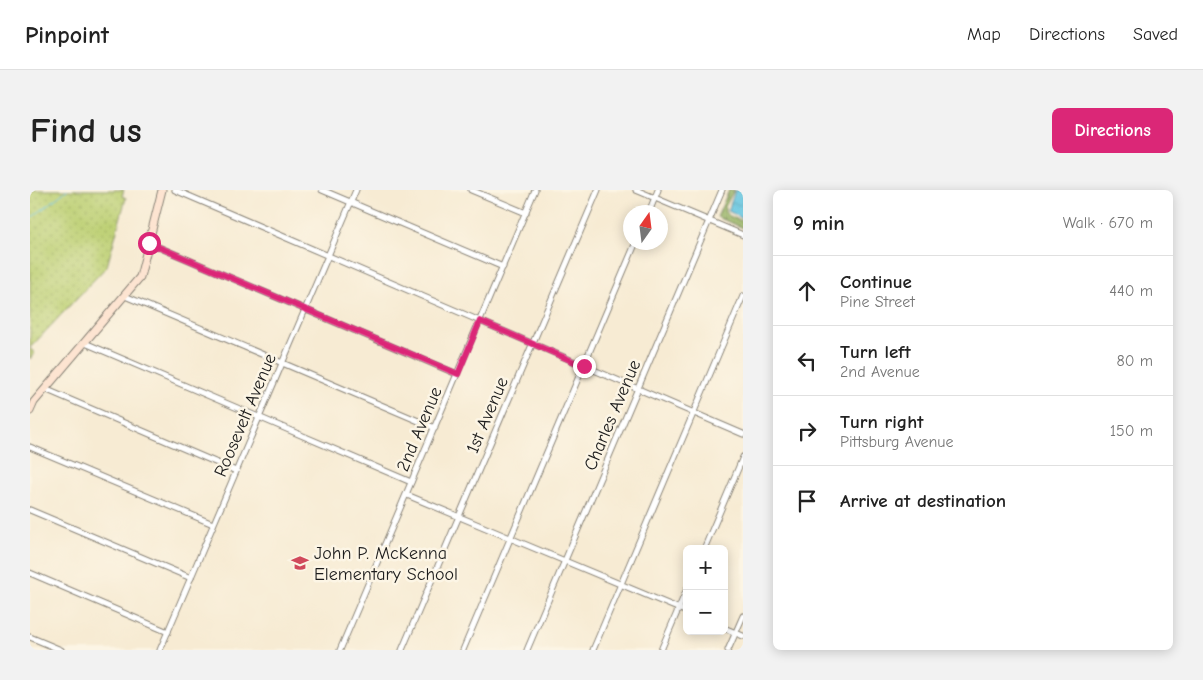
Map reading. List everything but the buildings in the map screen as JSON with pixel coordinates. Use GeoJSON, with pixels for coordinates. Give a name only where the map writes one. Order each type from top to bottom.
{"type":"FeatureCollection","features":[{"type":"Feature","properties":{"kind":"street"},"geometry":{"type":"LineString","coordinates":[[30,411],[32,405],[140,278],[162,190]]}},
{"type":"Feature","properties":{"kind":"street"},"geometry":{"type":"LineString","coordinates":[[175,190],[743,434]]}},
{"type":"Feature","properties":{"kind":"street"},"geometry":{"type":"LineString","coordinates":[[322,190],[503,267]]}},
{"type":"Feature","properties":{"kind":"street","name":"Roosevelt Avenue"},"geometry":{"type":"LineString","coordinates":[[160,650],[356,190]]}},
{"type":"Feature","properties":{"kind":"street"},"geometry":{"type":"LineString","coordinates":[[471,190],[526,213]]}},
{"type":"Feature","properties":{"kind":"street","name":"2nd Avenue"},"geometry":{"type":"LineString","coordinates":[[340,650],[536,190]]}},
{"type":"Feature","properties":{"kind":"street","name":"1st Avenue"},"geometry":{"type":"LineString","coordinates":[[402,650],[598,190]]}},
{"type":"Feature","properties":{"kind":"street"},"geometry":{"type":"LineString","coordinates":[[636,190],[743,235]]}},
{"type":"Feature","properties":{"kind":"street"},"geometry":{"type":"LineString","coordinates":[[652,205],[658,190]]}},
{"type":"Feature","properties":{"kind":"street","name":"Charles Avenue"},"geometry":{"type":"LineString","coordinates":[[527,650],[722,190]]}},
{"type":"Feature","properties":{"kind":"street"},"geometry":{"type":"LineString","coordinates":[[149,243],[458,374]]}},
{"type":"Feature","properties":{"kind":"street"},"geometry":{"type":"LineString","coordinates":[[463,650],[633,250]]}},
{"type":"Feature","properties":{"kind":"street"},"geometry":{"type":"LineString","coordinates":[[125,296],[435,428]]}},
{"type":"Feature","properties":{"kind":"street"},"geometry":{"type":"LineString","coordinates":[[593,650],[743,296]]}},
{"type":"Feature","properties":{"kind":"street"},"geometry":{"type":"LineString","coordinates":[[84,343],[411,482]]}},
{"type":"Feature","properties":{"kind":"street"},"geometry":{"type":"LineString","coordinates":[[45,390],[236,471]]}},
{"type":"Feature","properties":{"kind":"street"},"geometry":{"type":"LineString","coordinates":[[30,447],[213,524]]}},
{"type":"Feature","properties":{"kind":"street"},"geometry":{"type":"LineString","coordinates":[[706,545],[743,457]]}},
{"type":"Feature","properties":{"kind":"street"},"geometry":{"type":"LineString","coordinates":[[407,495],[683,611]]}},
{"type":"Feature","properties":{"kind":"street"},"geometry":{"type":"LineString","coordinates":[[30,510],[190,578]]}},
{"type":"Feature","properties":{"kind":"street"},"geometry":{"type":"LineString","coordinates":[[30,573],[168,632]]}},
{"type":"Feature","properties":{"kind":"street"},"geometry":{"type":"LineString","coordinates":[[661,650],[687,590]]}},
{"type":"Feature","properties":{"kind":"street"},"geometry":{"type":"LineString","coordinates":[[728,650],[743,616]]}},
{"type":"Feature","properties":{"kind":"street"},"geometry":{"type":"LineString","coordinates":[[728,630],[743,636]]}},
{"type":"Feature","properties":{"kind":"street"},"geometry":{"type":"LineString","coordinates":[[30,637],[61,650]]}},
{"type":"Feature","properties":{"kind":"green space"},"geometry":{"type":"Polygon","coordinates":[[[30,190],[124,190],[122,196],[126,198],[107,266],[30,348],[30,190]]]}},
{"type":"Feature","properties":{"kind":"green space"},"geometry":{"type":"Polygon","coordinates":[[[729,190],[734,190],[725,207],[725,212],[731,217],[743,221],[743,228],[717,217],[729,190]]]}},
{"type":"Feature","properties":{"kind":"green space"},"geometry":{"type":"Polygon","coordinates":[[[30,348],[35,353],[30,359],[30,348]]]}},
{"type":"Feature","properties":{"kind":"water"},"geometry":{"type":"Polygon","coordinates":[[[735,190],[743,190],[743,219],[728,211],[735,190]]]}},
{"type":"Feature","properties":{"kind":"waterway"},"geometry":{"type":"LineString","coordinates":[[30,219],[67,190]]}},
{"type":"Feature","properties":{"kind":"place","name":"John P. McKenna Elementary School"},"geometry":{"type":"Point","coordinates":[300,563]}},
{"type":"Feature","properties":{"kind":"route"},"geometry":{"type":"LineString","coordinates":[[149,243],[458,374],[480,321],[584,366]]}}]}
